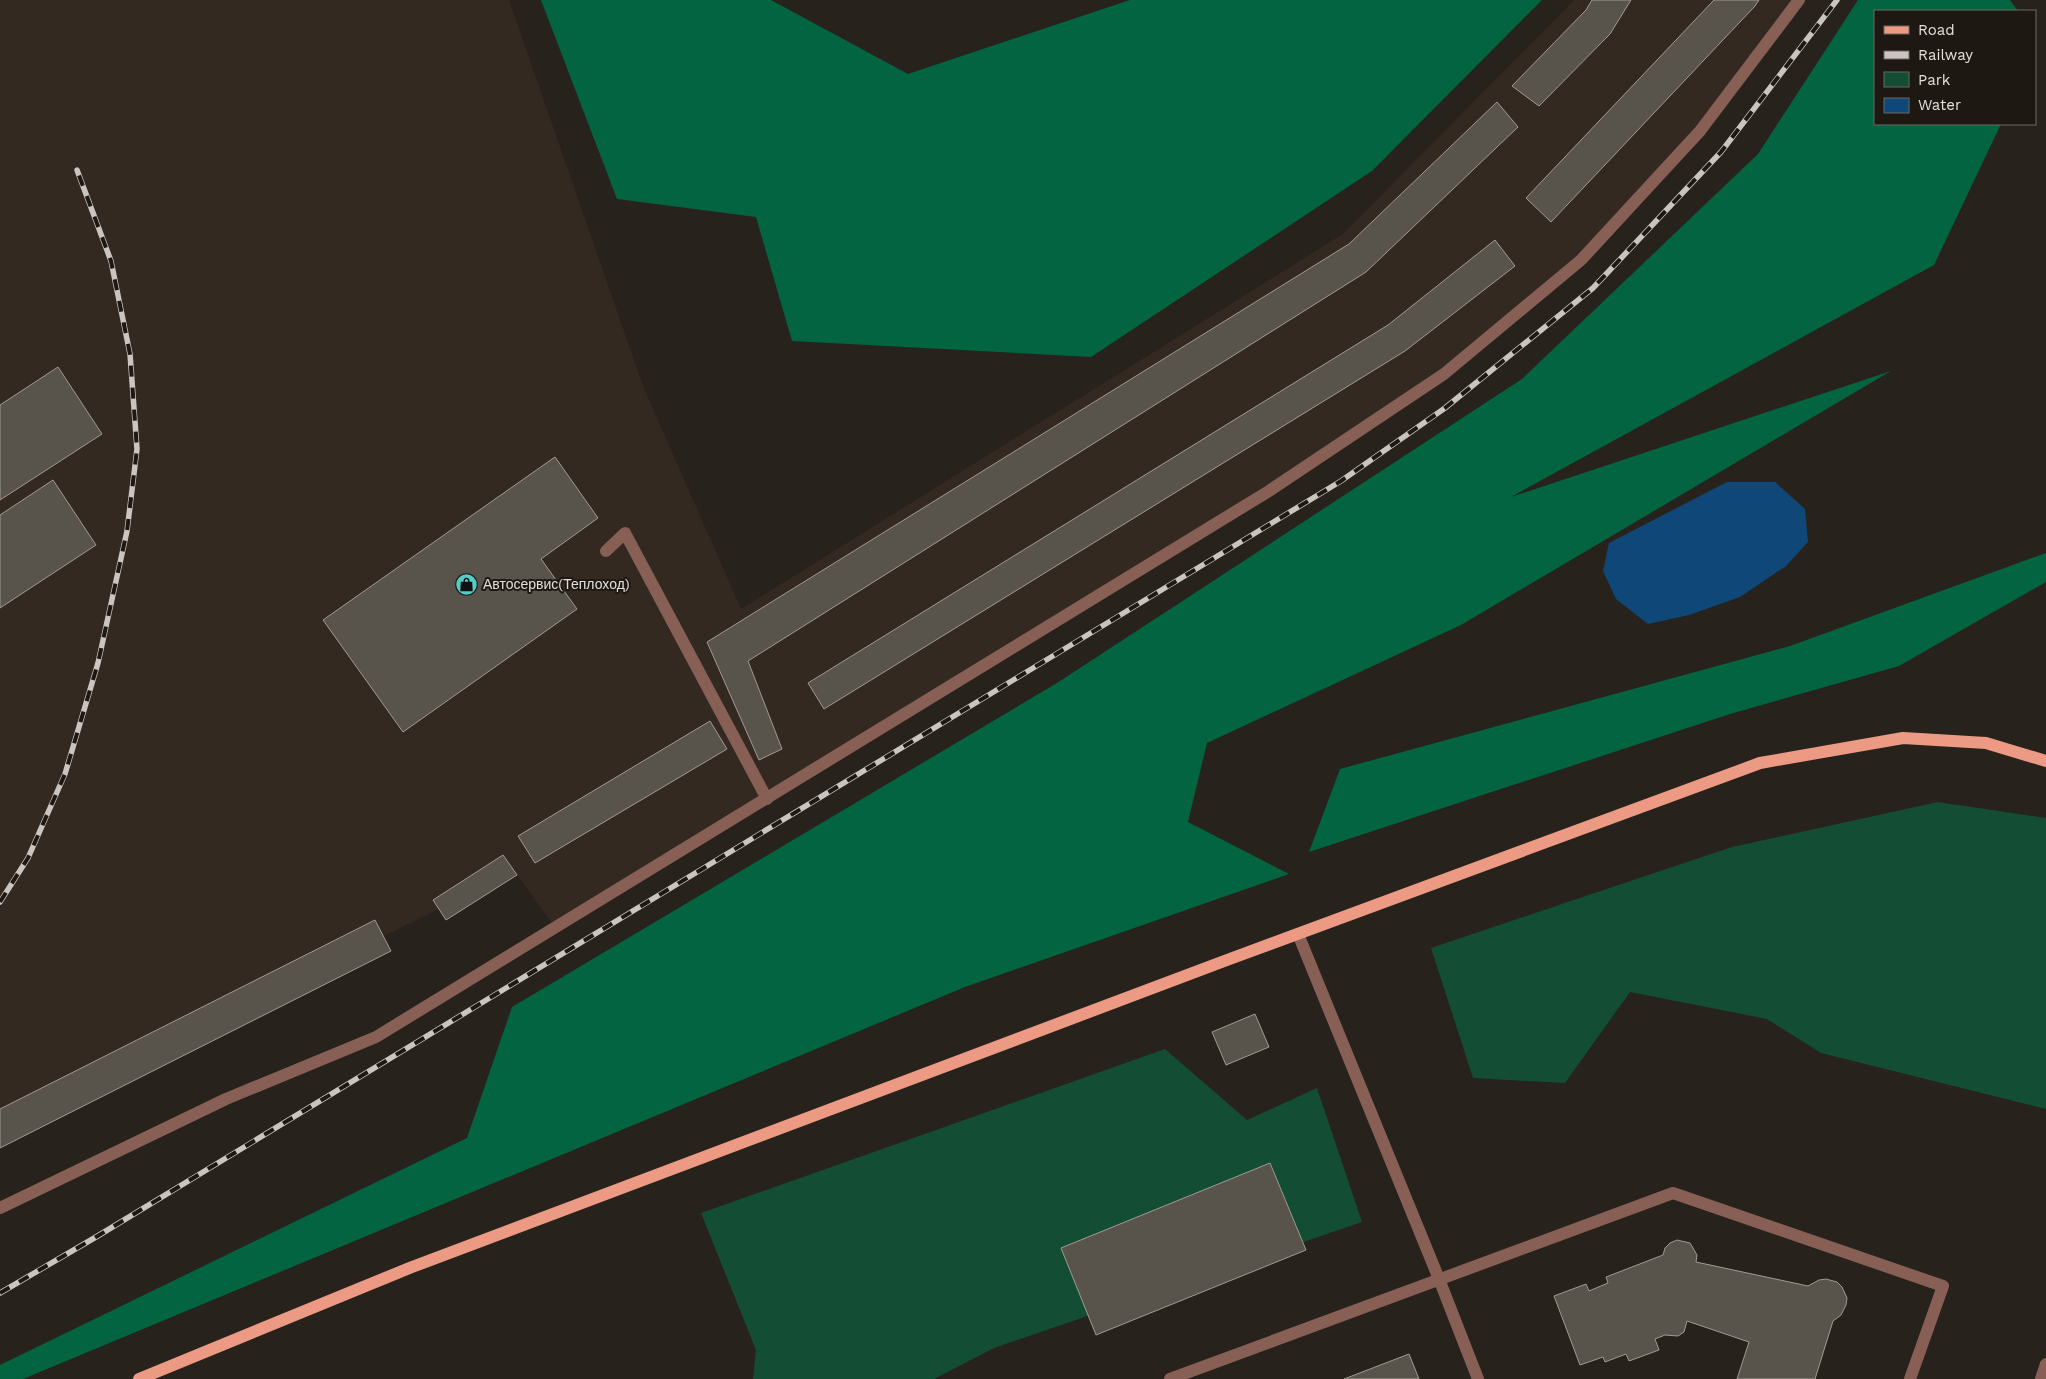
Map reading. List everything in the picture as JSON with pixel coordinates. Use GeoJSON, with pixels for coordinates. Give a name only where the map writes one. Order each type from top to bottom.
{"type":"FeatureCollection","features":[{"type":"Feature","properties":{"kind":"main road"},"geometry":{"type":"LineString","coordinates":[[139,1379],[412,1268],[1298,934],[1760,763],[1903,738],[1986,743],[2046,761]]}},
{"type":"Feature","properties":{"kind":"street"},"geometry":{"type":"LineString","coordinates":[[0,1208],[226,1099],[376,1037],[1269,491],[1444,374],[1581,260],[1700,132],[1799,0]]}},
{"type":"Feature","properties":{"kind":"street"},"geometry":{"type":"LineString","coordinates":[[606,551],[626,533],[767,799]]}},
{"type":"Feature","properties":{"kind":"street"},"geometry":{"type":"LineString","coordinates":[[1298,934],[1478,1379]]}},
{"type":"Feature","properties":{"kind":"street"},"geometry":{"type":"LineString","coordinates":[[1170,1379],[1673,1193],[1942,1286],[1910,1379]]}},
{"type":"Feature","properties":{"kind":"street"},"geometry":{"type":"LineString","coordinates":[[2041,1379],[2046,1364]]}},
{"type":"Feature","properties":{"kind":"shaded area"},"geometry":{"type":"Polygon","coordinates":[[[0,0],[509,0],[643,386],[741,609],[1343,234],[1574,0],[1799,0],[1700,131],[1581,260],[1444,374],[1269,491],[555,927],[517,875],[446,920],[439,909],[384,936],[375,920],[0,1109],[0,0]]]}},
{"type":"Feature","properties":{"kind":"green space"},"geometry":{"type":"Polygon","coordinates":[[[541,0],[771,0],[908,74],[1130,0],[1542,0],[1372,171],[1091,357],[792,341],[756,217],[617,199],[541,0]]]}},
{"type":"Feature","properties":{"kind":"green space"},"geometry":{"type":"Polygon","coordinates":[[[1858,0],[2010,0],[2017,10],[1874,10],[1874,125],[2001,125],[1934,265],[1511,497],[1891,371],[1461,625],[1207,743],[1188,822],[1289,874],[965,987],[23,1379],[0,1379],[0,1365],[467,1138],[512,1007],[1057,683],[1522,379],[1758,154],[1858,0]]]}},
{"type":"Feature","properties":{"kind":"green space"},"geometry":{"type":"Polygon","coordinates":[[[2046,553],[2046,582],[1899,666],[1730,714],[1309,852],[1340,769],[1790,646],[2046,553]]]}},
{"type":"Feature","properties":{"kind":"green space"},"geometry":{"type":"Polygon","coordinates":[[[1938,802],[2046,818],[2046,1109],[1821,1053],[1767,1019],[1630,992],[1565,1083],[1473,1078],[1431,948],[1732,847],[1938,802]]]}},
{"type":"Feature","properties":{"kind":"green space"},"geometry":{"type":"Polygon","coordinates":[[[1165,1049],[1247,1120],[1317,1088],[1362,1222],[994,1348],[934,1379],[753,1379],[756,1350],[701,1213],[1165,1049]]]}},
{"type":"Feature","properties":{"kind":"water"},"geometry":{"type":"Polygon","coordinates":[[[1727,482],[1775,482],[1805,509],[1808,542],[1786,566],[1740,597],[1689,615],[1648,624],[1616,599],[1603,571],[1609,543],[1727,482]]]}},
{"type":"Feature","properties":{"kind":"building"},"geometry":{"type":"Polygon","coordinates":[[[1592,0],[1631,0],[1610,34],[1539,106],[1512,86],[1586,10],[1592,0]]]}},
{"type":"Feature","properties":{"kind":"building"},"geometry":{"type":"Polygon","coordinates":[[[1714,0],[1759,0],[1551,222],[1526,198],[1714,0]]]}},
{"type":"Feature","properties":{"kind":"building"},"geometry":{"type":"Polygon","coordinates":[[[1497,102],[1518,127],[1366,272],[748,661],[782,749],[759,760],[707,642],[1349,244],[1497,102]]]}},
{"type":"Feature","properties":{"kind":"building"},"geometry":{"type":"Polygon","coordinates":[[[1495,240],[1515,266],[1405,351],[824,709],[808,683],[1388,325],[1495,240]]]}},
{"type":"Feature","properties":{"kind":"building"},"geometry":{"type":"Polygon","coordinates":[[[58,367],[102,434],[0,500],[0,405],[58,367]]]}},
{"type":"Feature","properties":{"kind":"building","name":"Автосервис(Теплоход)"},"geometry":{"type":"Polygon","coordinates":[[[555,457],[598,518],[541,559],[577,609],[403,732],[323,620],[555,457]]]}},
{"type":"Feature","properties":{"kind":"building"},"geometry":{"type":"Polygon","coordinates":[[[53,480],[96,545],[0,608],[0,515],[53,480]]]}},
{"type":"Feature","properties":{"kind":"building"},"geometry":{"type":"Polygon","coordinates":[[[710,721],[727,749],[535,863],[518,836],[710,721]]]}},
{"type":"Feature","properties":{"kind":"building"},"geometry":{"type":"Polygon","coordinates":[[[503,855],[517,875],[446,920],[433,900],[503,855]]]}},
{"type":"Feature","properties":{"kind":"building"},"geometry":{"type":"Polygon","coordinates":[[[375,920],[391,951],[0,1148],[0,1109],[375,920]]]}},
{"type":"Feature","properties":{"kind":"building"},"geometry":{"type":"Polygon","coordinates":[[[1255,1014],[1269,1047],[1226,1065],[1212,1032],[1255,1014]]]}},
{"type":"Feature","properties":{"kind":"building"},"geometry":{"type":"Polygon","coordinates":[[[1270,1163],[1306,1250],[1096,1335],[1061,1248],[1270,1163]]]}},
{"type":"Feature","properties":{"kind":"building"},"geometry":{"type":"Polygon","coordinates":[[[1677,1240],[1690,1243],[1697,1255],[1696,1262],[1808,1286],[1819,1280],[1826,1279],[1837,1282],[1842,1287],[1847,1298],[1846,1305],[1841,1315],[1833,1321],[1815,1379],[1737,1379],[1749,1342],[1687,1321],[1684,1332],[1678,1336],[1665,1335],[1655,1339],[1659,1350],[1629,1361],[1626,1354],[1605,1362],[1603,1357],[1580,1365],[1554,1296],[1586,1284],[1589,1291],[1608,1283],[1606,1277],[1663,1255],[1665,1248],[1677,1240]]]}},
{"type":"Feature","properties":{"kind":"building"},"geometry":{"type":"Polygon","coordinates":[[[1409,1354],[1419,1379],[1344,1379],[1409,1354]]]}},
{"type":"Feature","properties":{"kind":"railway"},"geometry":{"type":"LineString","coordinates":[[0,1293],[96,1237],[1341,481],[1445,408],[1593,288],[1721,152],[1837,0]]}},
{"type":"Feature","properties":{"kind":"railway"},"geometry":{"type":"LineString","coordinates":[[0,902],[28,858],[65,774],[98,663],[127,531],[137,449],[130,354],[111,261],[77,170]]}},
{"type":"Feature","properties":{"kind":"place","name":"Автосервис(Теплоход)"},"geometry":{"type":"Point","coordinates":[467,584]}}]}
